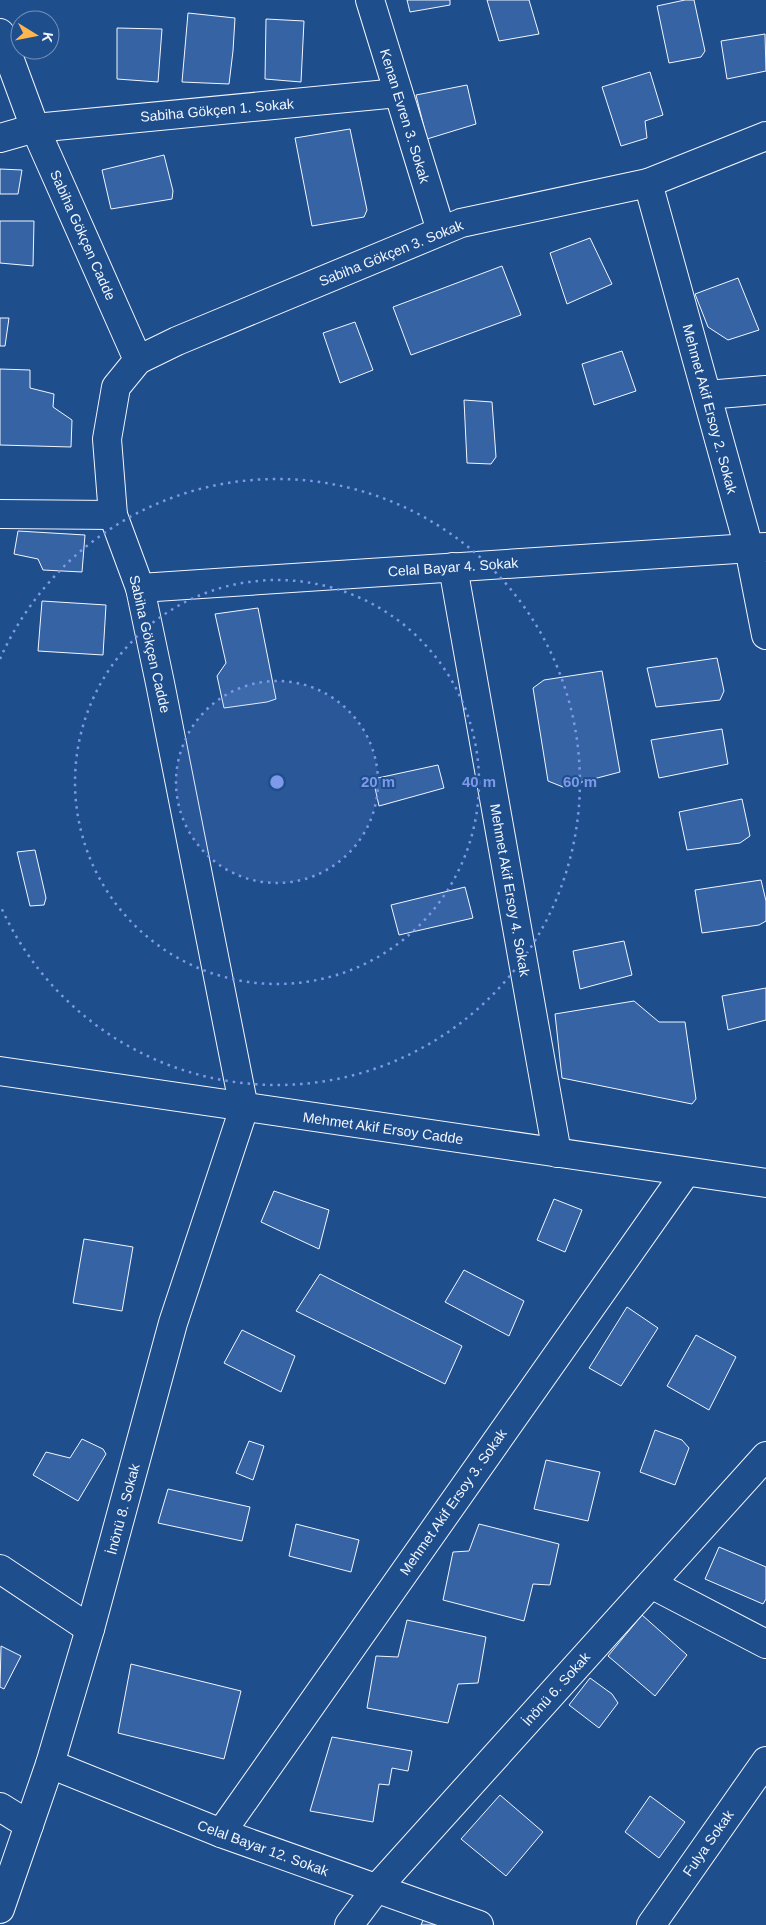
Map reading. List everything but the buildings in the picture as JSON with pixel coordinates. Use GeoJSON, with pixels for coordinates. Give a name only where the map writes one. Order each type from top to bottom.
{"type":"FeatureCollection","features":[{"type":"Feature","properties":{"kind":"street","name":"Kenan Evren 3. Sokak"},"geometry":{"type":"LineString","coordinates":[[370,0],[441,231]]}},
{"type":"Feature","properties":{"kind":"street","name":"Sabiha Gökçen Cadde"},"geometry":{"type":"LineString","coordinates":[[0,33],[35,128],[138,360],[116,387],[107,439],[113,515],[140,588],[244,1108]]}},
{"type":"Feature","properties":{"kind":"street","name":"Sabiha Gökçen 1. Sokak"},"geometry":{"type":"LineString","coordinates":[[0,138],[35,128],[398,93]]}},
{"type":"Feature","properties":{"kind":"street","name":"Sabiha Gökçen 3. Sokak"},"geometry":{"type":"LineString","coordinates":[[138,360],[186,338],[461,223],[648,183],[766,136]]}},
{"type":"Feature","properties":{"kind":"street","name":"Mehmet Akif Ersoy 2. Sokak"},"geometry":{"type":"LineString","coordinates":[[648,183],[707,395],[758,548],[766,635]]}},
{"type":"Feature","properties":{"kind":"street"},"geometry":{"type":"LineString","coordinates":[[707,395],[766,390]]}},
{"type":"Feature","properties":{"kind":"street"},"geometry":{"type":"LineString","coordinates":[[0,514],[113,515]]}},
{"type":"Feature","properties":{"kind":"street","name":"Celal Bayar 4. Sokak"},"geometry":{"type":"LineString","coordinates":[[140,588],[758,548]]}},
{"type":"Feature","properties":{"kind":"street","name":"Mehmet Akif Ersoy 4. Sokak"},"geometry":{"type":"LineString","coordinates":[[453,567],[557,1153]]}},
{"type":"Feature","properties":{"kind":"street","name":"Mehmet Akif Ersoy Cadde"},"geometry":{"type":"LineString","coordinates":[[0,1072],[766,1183]]}},
{"type":"Feature","properties":{"kind":"street","name":"İnönü 8. Sokak"},"geometry":{"type":"LineString","coordinates":[[0,1909],[50,1764],[90,1629],[173,1322],[244,1108]]}},
{"type":"Feature","properties":{"kind":"street","name":"Mehmet Akif Ersoy 3. Sokak"},"geometry":{"type":"LineString","coordinates":[[220,1833],[686,1172]]}},
{"type":"Feature","properties":{"kind":"street","name":"İnönü 6. Sokak"},"geometry":{"type":"LineString","coordinates":[[348,1925],[376,1889],[766,1456]]}},
{"type":"Feature","properties":{"kind":"street"},"geometry":{"type":"LineString","coordinates":[[0,1569],[90,1629]]}},
{"type":"Feature","properties":{"kind":"street"},"geometry":{"type":"LineString","coordinates":[[651,1584],[766,1644]]}},
{"type":"Feature","properties":{"kind":"street","name":"Fulya Sokak"},"geometry":{"type":"LineString","coordinates":[[651,1925],[766,1761]]}},
{"type":"Feature","properties":{"kind":"street","name":"Celal Bayar 12. Sokak"},"geometry":{"type":"LineString","coordinates":[[50,1764],[220,1833],[479,1925]]}},
{"type":"Feature","properties":{"kind":"street"},"geometry":{"type":"LineString","coordinates":[[0,1807],[29,1825]]}}]}
